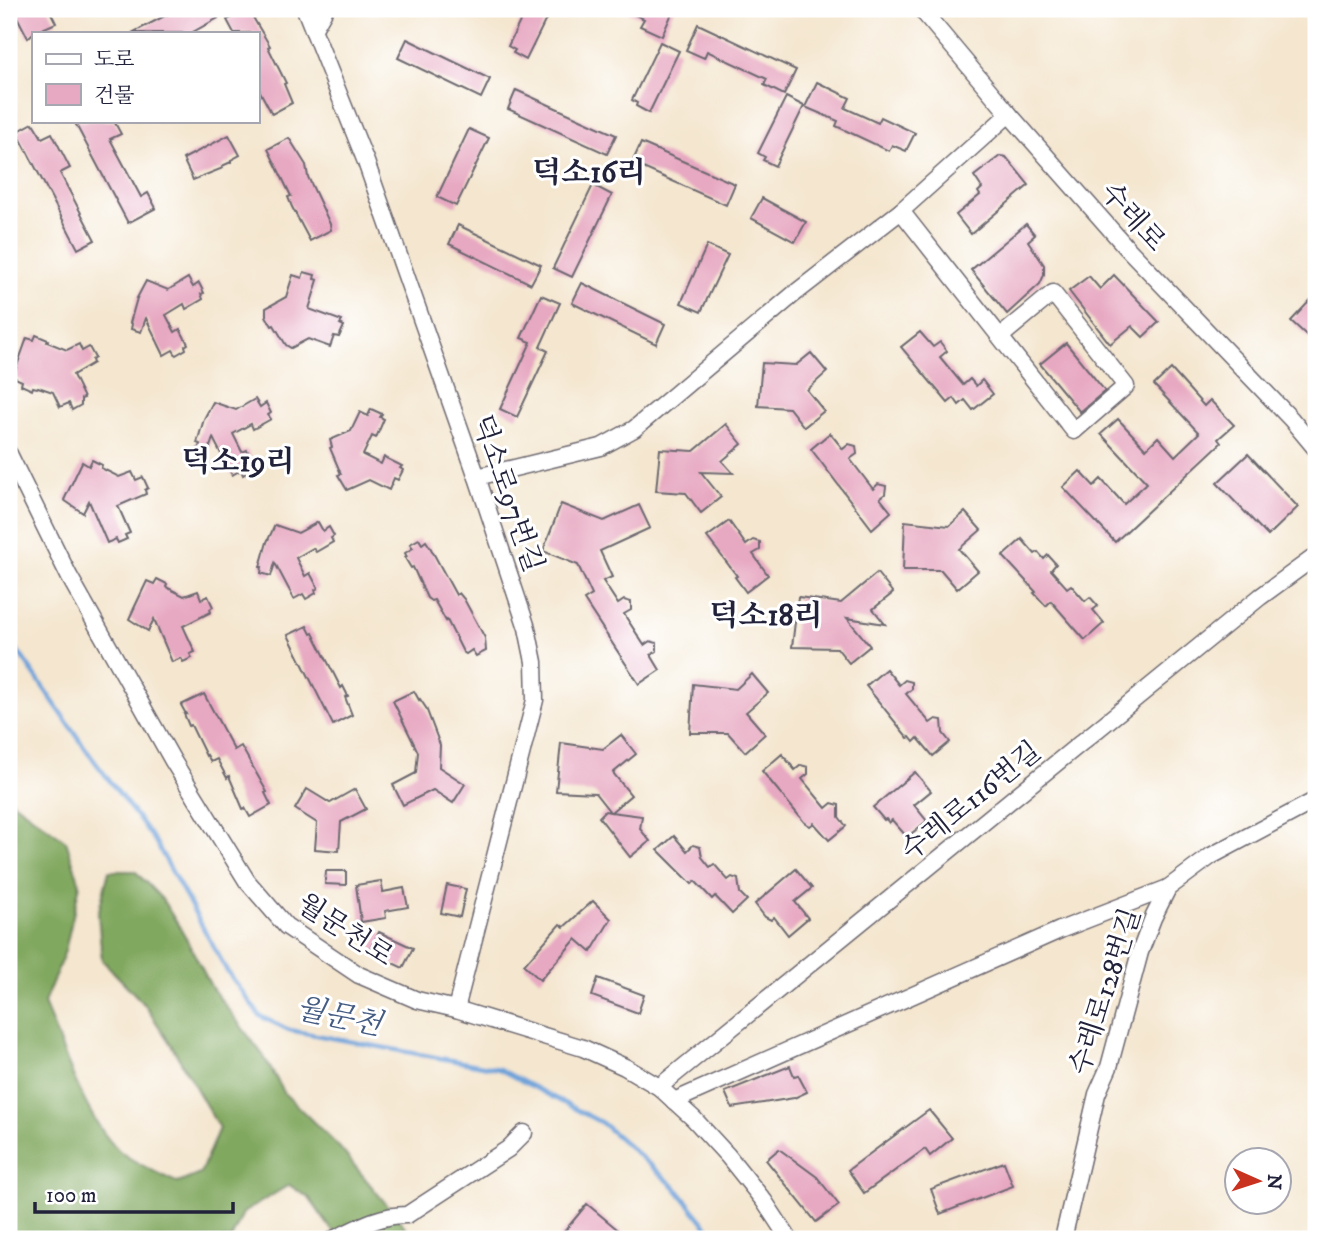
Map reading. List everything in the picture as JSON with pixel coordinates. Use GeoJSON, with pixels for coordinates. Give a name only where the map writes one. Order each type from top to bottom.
{"type":"FeatureCollection","features":[{"type":"Feature","properties":{"kind":"street","name":"덕소로97번길"},"geometry":{"type":"LineString","coordinates":[[305,9],[366,162],[477,477],[527,628],[534,662],[535,700],[456,1009]]}},
{"type":"Feature","properties":{"kind":"street"},"geometry":{"type":"LineString","coordinates":[[313,30],[325,9]]}},
{"type":"Feature","properties":{"kind":"street","name":"수레로"},"geometry":{"type":"LineString","coordinates":[[922,9],[1009,114],[1127,248],[1291,419],[1316,449]]}},
{"type":"Feature","properties":{"kind":"street"},"geometry":{"type":"LineString","coordinates":[[477,477],[601,447],[634,429],[794,294],[901,211],[1009,114]]}},
{"type":"Feature","properties":{"kind":"street"},"geometry":{"type":"LineString","coordinates":[[901,211],[1000,337],[1074,431],[1126,386],[1053,293],[1000,337]]}},
{"type":"Feature","properties":{"kind":"street"},"geometry":{"type":"LineString","coordinates":[[1291,419],[1316,430]]}},
{"type":"Feature","properties":{"kind":"street","name":"월문천로"},"geometry":{"type":"LineString","coordinates":[[9,454],[69,576],[173,761],[247,881],[286,926],[359,975],[417,1000],[456,1009],[583,1048],[625,1067],[659,1087],[728,1156],[764,1201],[789,1239]]}},
{"type":"Feature","properties":{"kind":"street","name":"수레로116번길"},"geometry":{"type":"LineString","coordinates":[[659,1087],[1260,597],[1316,555]]}},
{"type":"Feature","properties":{"kind":"street","name":"수레로128번길"},"geometry":{"type":"LineString","coordinates":[[1063,1239],[1097,1094],[1109,1067],[1140,952],[1168,888],[1211,856],[1316,800]]}},
{"type":"Feature","properties":{"kind":"street"},"geometry":{"type":"LineString","coordinates":[[674,1101],[1060,930],[1168,888]]}},
{"type":"Feature","properties":{"kind":"street"},"geometry":{"type":"LineString","coordinates":[[334,1239],[370,1221],[390,1215],[407,1215],[508,1149],[524,1133]]}},
{"type":"Feature","properties":{"kind":"green space"},"geometry":{"type":"Polygon","coordinates":[[[9,799],[66,841],[80,884],[65,951],[44,1003],[77,1085],[112,1143],[131,1159],[178,1183],[200,1174],[219,1128],[144,1004],[102,960],[98,914],[109,871],[135,871],[162,899],[212,988],[263,1055],[285,1094],[340,1148],[415,1239],[338,1239],[309,1198],[289,1185],[243,1213],[231,1239],[9,1239],[9,799]]]}},
{"type":"Feature","properties":{"kind":"building"},"geometry":{"type":"Polygon","coordinates":[[[13,9],[49,9],[56,23],[32,32],[28,38],[13,9]]]}},
{"type":"Feature","properties":{"kind":"building"},"geometry":{"type":"Polygon","coordinates":[[[178,9],[213,9],[218,18],[193,32],[134,32],[178,9]]]}},
{"type":"Feature","properties":{"kind":"building"},"geometry":{"type":"Polygon","coordinates":[[[248,9],[270,46],[268,47],[286,83],[284,84],[292,103],[272,114],[259,90],[259,32],[233,32],[227,20],[248,9]]]}},
{"type":"Feature","properties":{"kind":"building"},"geometry":{"type":"Polygon","coordinates":[[[526,9],[551,9],[526,60],[513,53],[515,50],[508,46],[526,9]]]}},
{"type":"Feature","properties":{"kind":"building"},"geometry":{"type":"Polygon","coordinates":[[[622,9],[674,9],[662,36],[640,26],[644,19],[622,9]]]}},
{"type":"Feature","properties":{"kind":"building"},"geometry":{"type":"Polygon","coordinates":[[[698,24],[796,70],[784,95],[764,85],[767,79],[707,51],[704,58],[686,50],[698,24]]]}},
{"type":"Feature","properties":{"kind":"building"},"geometry":{"type":"Polygon","coordinates":[[[407,39],[490,79],[481,98],[398,58],[407,39]]]}},
{"type":"Feature","properties":{"kind":"building"},"geometry":{"type":"Polygon","coordinates":[[[660,42],[679,51],[649,113],[636,106],[637,103],[632,100],[660,42]]]}},
{"type":"Feature","properties":{"kind":"building"},"geometry":{"type":"Polygon","coordinates":[[[817,82],[850,98],[845,108],[878,123],[881,117],[915,133],[906,151],[892,145],[889,151],[836,126],[838,121],[805,107],[817,82]]]}},
{"type":"Feature","properties":{"kind":"building"},"geometry":{"type":"Polygon","coordinates":[[[516,90],[616,135],[607,154],[508,109],[516,90]]]}},
{"type":"Feature","properties":{"kind":"building"},"geometry":{"type":"Polygon","coordinates":[[[786,97],[804,106],[775,166],[763,160],[765,157],[758,153],[786,97]]]}},
{"type":"Feature","properties":{"kind":"building"},"geometry":{"type":"Polygon","coordinates":[[[75,122],[115,122],[121,134],[110,139],[141,197],[148,193],[156,208],[128,223],[75,122]]]}},
{"type":"Feature","properties":{"kind":"building"},"geometry":{"type":"Polygon","coordinates":[[[33,123],[42,138],[52,133],[70,168],[60,173],[95,240],[78,249],[17,132],[33,123]]]}},
{"type":"Feature","properties":{"kind":"building"},"geometry":{"type":"Polygon","coordinates":[[[469,129],[489,138],[456,206],[437,197],[469,129]]]}},
{"type":"Feature","properties":{"kind":"building"},"geometry":{"type":"Polygon","coordinates":[[[229,135],[240,155],[222,166],[223,168],[193,180],[183,159],[229,135]]]}},
{"type":"Feature","properties":{"kind":"building"},"geometry":{"type":"Polygon","coordinates":[[[289,138],[306,165],[308,177],[330,224],[331,230],[310,241],[292,207],[288,197],[291,196],[268,149],[289,138]]]}},
{"type":"Feature","properties":{"kind":"building"},"geometry":{"type":"Polygon","coordinates":[[[641,143],[735,184],[726,205],[632,163],[641,143]]]}},
{"type":"Feature","properties":{"kind":"building"},"geometry":{"type":"Polygon","coordinates":[[[1000,156],[1006,157],[1029,185],[971,234],[956,215],[980,195],[978,192],[982,188],[974,176],[1000,156]]]}},
{"type":"Feature","properties":{"kind":"building"},"geometry":{"type":"Polygon","coordinates":[[[593,185],[612,195],[572,277],[553,268],[593,185]]]}},
{"type":"Feature","properties":{"kind":"building"},"geometry":{"type":"Polygon","coordinates":[[[762,198],[806,222],[795,242],[751,218],[762,198]]]}},
{"type":"Feature","properties":{"kind":"building"},"geometry":{"type":"Polygon","coordinates":[[[1026,224],[1035,235],[1028,241],[1044,265],[1044,275],[1040,284],[1007,314],[971,270],[1026,224]]]}},
{"type":"Feature","properties":{"kind":"building"},"geometry":{"type":"Polygon","coordinates":[[[458,225],[541,265],[531,284],[449,244],[458,225]]]}},
{"type":"Feature","properties":{"kind":"building"},"geometry":{"type":"Polygon","coordinates":[[[707,245],[728,255],[701,312],[681,303],[707,245]]]}},
{"type":"Feature","properties":{"kind":"building"},"geometry":{"type":"Polygon","coordinates":[[[304,272],[315,275],[314,279],[318,280],[309,309],[342,321],[340,324],[344,326],[339,337],[334,336],[330,347],[308,339],[291,348],[266,316],[266,308],[286,297],[293,275],[302,278],[304,272]]]}},
{"type":"Feature","properties":{"kind":"building"},"geometry":{"type":"Polygon","coordinates":[[[1114,275],[1159,322],[1143,337],[1132,326],[1110,344],[1069,291],[1089,276],[1100,289],[1114,275]]]}},
{"type":"Feature","properties":{"kind":"building"},"geometry":{"type":"Polygon","coordinates":[[[188,278],[193,287],[199,283],[204,293],[201,294],[203,299],[186,309],[184,304],[166,315],[175,332],[180,329],[188,344],[186,349],[176,355],[173,350],[164,355],[146,318],[141,332],[131,329],[130,323],[137,298],[146,281],[168,290],[188,278]]]}},
{"type":"Feature","properties":{"kind":"building"},"geometry":{"type":"Polygon","coordinates":[[[582,283],[665,324],[656,344],[572,303],[582,283]]]}},
{"type":"Feature","properties":{"kind":"building"},"geometry":{"type":"Polygon","coordinates":[[[1316,294],[1316,344],[1291,321],[1316,294]]]}},
{"type":"Feature","properties":{"kind":"building"},"geometry":{"type":"Polygon","coordinates":[[[541,295],[560,303],[540,347],[548,351],[517,417],[500,409],[531,342],[521,338],[541,295]]]}},
{"type":"Feature","properties":{"kind":"building"},"geometry":{"type":"Polygon","coordinates":[[[920,332],[933,347],[940,342],[947,351],[940,357],[963,385],[970,379],[976,386],[982,380],[993,394],[973,410],[965,400],[959,405],[954,398],[948,403],[901,347],[920,332]]]}},
{"type":"Feature","properties":{"kind":"building"},"geometry":{"type":"Polygon","coordinates":[[[36,335],[67,350],[79,344],[82,351],[89,347],[95,358],[93,363],[73,375],[84,398],[81,399],[81,405],[72,410],[69,403],[60,407],[53,392],[38,387],[33,387],[32,390],[13,377],[27,338],[34,340],[36,335]]]}},
{"type":"Feature","properties":{"kind":"building"},"geometry":{"type":"Polygon","coordinates":[[[1066,343],[1105,391],[1080,412],[1040,364],[1066,343]]]}},
{"type":"Feature","properties":{"kind":"building"},"geometry":{"type":"Polygon","coordinates":[[[811,353],[827,372],[807,390],[824,411],[804,427],[789,408],[758,406],[762,363],[796,365],[811,353]]]}},
{"type":"Feature","properties":{"kind":"building"},"geometry":{"type":"Polygon","coordinates":[[[1171,369],[1204,406],[1210,400],[1234,425],[1218,439],[1221,443],[1115,542],[1063,487],[1080,471],[1094,486],[1101,479],[1124,504],[1147,483],[1101,434],[1118,419],[1146,449],[1158,437],[1175,456],[1199,433],[1154,385],[1171,369]]]}},
{"type":"Feature","properties":{"kind":"building"},"geometry":{"type":"Polygon","coordinates":[[[255,399],[260,407],[266,403],[271,419],[253,429],[251,424],[233,434],[242,452],[247,450],[255,464],[253,469],[243,475],[241,470],[232,475],[213,438],[208,453],[198,449],[200,444],[197,443],[204,419],[213,402],[236,410],[255,399]]]}},
{"type":"Feature","properties":{"kind":"building"},"geometry":{"type":"Polygon","coordinates":[[[371,409],[382,414],[380,417],[384,419],[376,438],[372,436],[363,455],[381,464],[384,457],[402,466],[400,468],[403,470],[398,480],[394,478],[389,490],[369,480],[347,490],[338,475],[341,474],[330,448],[330,440],[351,431],[360,412],[368,416],[371,409]]]}},
{"type":"Feature","properties":{"kind":"building"},"geometry":{"type":"Polygon","coordinates":[[[726,424],[742,444],[722,461],[733,473],[701,472],[721,497],[701,513],[686,493],[656,491],[660,449],[694,451],[726,424]]]}},
{"type":"Feature","properties":{"kind":"building"},"geometry":{"type":"Polygon","coordinates":[[[830,433],[843,449],[849,444],[856,446],[857,454],[850,459],[873,489],[878,484],[886,486],[885,494],[880,498],[891,512],[872,529],[811,449],[830,433]]]}},
{"type":"Feature","properties":{"kind":"building"},"geometry":{"type":"Polygon","coordinates":[[[1248,454],[1298,507],[1268,536],[1217,483],[1248,454]]]}},
{"type":"Feature","properties":{"kind":"building"},"geometry":{"type":"Polygon","coordinates":[[[92,460],[119,477],[132,472],[136,480],[143,477],[148,488],[145,490],[146,494],[118,506],[130,533],[125,535],[127,539],[118,543],[116,539],[107,543],[89,501],[83,513],[64,500],[82,462],[89,466],[92,460]]]}},
{"type":"Feature","properties":{"kind":"building"},"geometry":{"type":"Polygon","coordinates":[[[561,504],[604,521],[639,505],[650,528],[600,551],[612,577],[603,581],[618,604],[624,600],[631,602],[631,610],[624,614],[644,645],[650,641],[657,643],[657,651],[651,655],[660,670],[639,684],[584,600],[592,595],[578,565],[543,551],[561,504]]]}},
{"type":"Feature","properties":{"kind":"building"},"geometry":{"type":"Polygon","coordinates":[[[965,512],[981,530],[959,549],[978,571],[957,589],[941,570],[903,570],[905,521],[949,526],[965,512]]]}},
{"type":"Feature","properties":{"kind":"building"},"geometry":{"type":"Polygon","coordinates":[[[729,521],[746,545],[753,540],[760,542],[760,550],[753,554],[768,575],[746,592],[707,537],[729,521]]]}},
{"type":"Feature","properties":{"kind":"building"},"geometry":{"type":"Polygon","coordinates":[[[318,522],[323,531],[329,527],[334,536],[331,538],[333,542],[316,552],[313,548],[296,558],[305,576],[310,573],[318,588],[316,593],[306,599],[303,594],[294,599],[275,563],[271,576],[261,573],[260,567],[267,542],[275,525],[298,533],[318,522]]]}},
{"type":"Feature","properties":{"kind":"building"},"geometry":{"type":"Polygon","coordinates":[[[419,539],[422,544],[426,541],[456,595],[459,593],[464,599],[485,638],[486,651],[476,656],[472,650],[466,654],[463,652],[434,600],[427,598],[413,567],[411,568],[405,558],[405,553],[413,548],[410,544],[419,539]]]}},
{"type":"Feature","properties":{"kind":"building"},"geometry":{"type":"Polygon","coordinates":[[[1022,539],[1035,554],[1038,552],[1044,559],[1048,555],[1056,564],[1051,570],[1067,588],[1071,585],[1085,601],[1090,597],[1098,606],[1093,610],[1104,623],[1085,640],[1051,601],[1046,606],[1003,556],[1022,539]]]}},
{"type":"Feature","properties":{"kind":"building"},"geometry":{"type":"Polygon","coordinates":[[[877,573],[893,593],[873,609],[885,624],[847,618],[870,646],[849,663],[837,648],[792,647],[798,597],[841,603],[877,573]]]}},
{"type":"Feature","properties":{"kind":"building"},"geometry":{"type":"Polygon","coordinates":[[[157,579],[184,596],[198,591],[201,599],[208,596],[213,607],[211,612],[183,626],[195,652],[190,654],[192,658],[183,662],[181,658],[172,662],[154,619],[148,631],[129,619],[147,581],[154,584],[157,579]]]}},
{"type":"Feature","properties":{"kind":"building"},"geometry":{"type":"Polygon","coordinates":[[[307,626],[348,696],[345,697],[352,715],[333,725],[288,635],[307,626]]]}},
{"type":"Feature","properties":{"kind":"building"},"geometry":{"type":"Polygon","coordinates":[[[886,669],[899,685],[905,680],[912,682],[912,689],[906,694],[930,723],[936,719],[942,720],[943,733],[950,742],[933,756],[918,738],[914,742],[908,738],[866,686],[886,669]]]}},
{"type":"Feature","properties":{"kind":"building"},"geometry":{"type":"Polygon","coordinates":[[[752,674],[768,693],[746,712],[765,734],[745,752],[728,733],[690,733],[693,684],[736,689],[752,674]]]}},
{"type":"Feature","properties":{"kind":"building"},"geometry":{"type":"Polygon","coordinates":[[[414,691],[426,708],[440,745],[439,767],[465,784],[453,803],[433,790],[403,805],[393,785],[416,773],[418,752],[393,701],[414,691]]]}},
{"type":"Feature","properties":{"kind":"building"},"geometry":{"type":"Polygon","coordinates":[[[204,694],[234,750],[241,746],[267,792],[265,793],[271,805],[250,817],[245,808],[243,809],[229,776],[227,778],[217,759],[211,762],[206,756],[184,714],[181,705],[204,694]]]}},
{"type":"Feature","properties":{"kind":"building"},"geometry":{"type":"Polygon","coordinates":[[[621,735],[636,754],[613,773],[631,795],[611,812],[642,816],[640,829],[650,841],[630,857],[599,817],[605,811],[610,812],[595,793],[556,791],[561,743],[603,749],[621,735]]]}},
{"type":"Feature","properties":{"kind":"building"},"geometry":{"type":"Polygon","coordinates":[[[782,754],[795,770],[801,765],[808,767],[808,774],[802,779],[826,808],[832,803],[839,805],[839,817],[846,826],[829,840],[814,823],[810,826],[804,822],[762,771],[782,754]]]}},
{"type":"Feature","properties":{"kind":"building"},"geometry":{"type":"Polygon","coordinates":[[[915,772],[931,791],[914,805],[927,821],[907,837],[892,820],[889,823],[884,820],[873,807],[915,772]]]}},
{"type":"Feature","properties":{"kind":"building"},"geometry":{"type":"Polygon","coordinates":[[[307,789],[330,803],[355,789],[366,809],[341,822],[339,851],[315,849],[317,823],[295,809],[307,789]]]}},
{"type":"Feature","properties":{"kind":"building"},"geometry":{"type":"Polygon","coordinates":[[[674,836],[687,851],[693,845],[700,847],[702,857],[710,867],[714,864],[728,880],[732,877],[738,879],[740,893],[747,900],[732,914],[715,896],[712,899],[695,881],[692,884],[658,850],[674,836]]]}},
{"type":"Feature","properties":{"kind":"building"},"geometry":{"type":"Polygon","coordinates":[[[796,869],[812,888],[795,902],[808,918],[788,935],[774,917],[771,920],[765,917],[755,904],[796,869]]]}},
{"type":"Feature","properties":{"kind":"building"},"geometry":{"type":"Polygon","coordinates":[[[326,871],[346,871],[346,885],[325,884],[326,871]]]}},
{"type":"Feature","properties":{"kind":"building"},"geometry":{"type":"Polygon","coordinates":[[[381,881],[383,892],[404,888],[408,907],[385,911],[386,918],[361,922],[356,885],[381,881]]]}},
{"type":"Feature","properties":{"kind":"building"},"geometry":{"type":"Polygon","coordinates":[[[447,885],[466,889],[460,917],[441,913],[447,885]]]}},
{"type":"Feature","properties":{"kind":"building"},"geometry":{"type":"Polygon","coordinates":[[[593,901],[611,919],[591,952],[576,939],[540,980],[524,965],[560,924],[564,927],[593,901]]]}},
{"type":"Feature","properties":{"kind":"building"},"geometry":{"type":"Polygon","coordinates":[[[379,932],[413,948],[403,968],[369,952],[379,932]]]}},
{"type":"Feature","properties":{"kind":"building"},"geometry":{"type":"Polygon","coordinates":[[[598,978],[644,995],[638,1013],[592,996],[598,978]]]}},
{"type":"Feature","properties":{"kind":"building"},"geometry":{"type":"Polygon","coordinates":[[[790,1066],[794,1076],[798,1075],[807,1092],[794,1098],[732,1108],[725,1092],[790,1066]]]}},
{"type":"Feature","properties":{"kind":"building"},"geometry":{"type":"Polygon","coordinates":[[[929,1110],[952,1138],[930,1156],[925,1149],[864,1193],[848,1170],[929,1110]]]}},
{"type":"Feature","properties":{"kind":"building"},"geometry":{"type":"Polygon","coordinates":[[[779,1149],[817,1177],[839,1205],[816,1222],[766,1160],[779,1149]]]}},
{"type":"Feature","properties":{"kind":"building"},"geometry":{"type":"Polygon","coordinates":[[[1004,1162],[1013,1186],[940,1214],[931,1189],[1004,1162]]]}},
{"type":"Feature","properties":{"kind":"building"},"geometry":{"type":"Polygon","coordinates":[[[587,1204],[629,1239],[558,1239],[587,1204]]]}},
{"type":"Feature","properties":{"kind":"waterway","name":"월문천"},"geometry":{"type":"LineString","coordinates":[[9,638],[90,755],[155,841],[227,971],[260,1016],[289,1030],[499,1069],[602,1123],[675,1187],[717,1239]]}},
{"type":"Feature","properties":{"kind":"district","name":"덕소16리"},"geometry":{"type":"Point","coordinates":[589,172]}},
{"type":"Feature","properties":{"kind":"district","name":"덕소19리"},"geometry":{"type":"Point","coordinates":[238,461]}},
{"type":"Feature","properties":{"kind":"district","name":"덕소18리"},"geometry":{"type":"Point","coordinates":[766,615]}}]}
